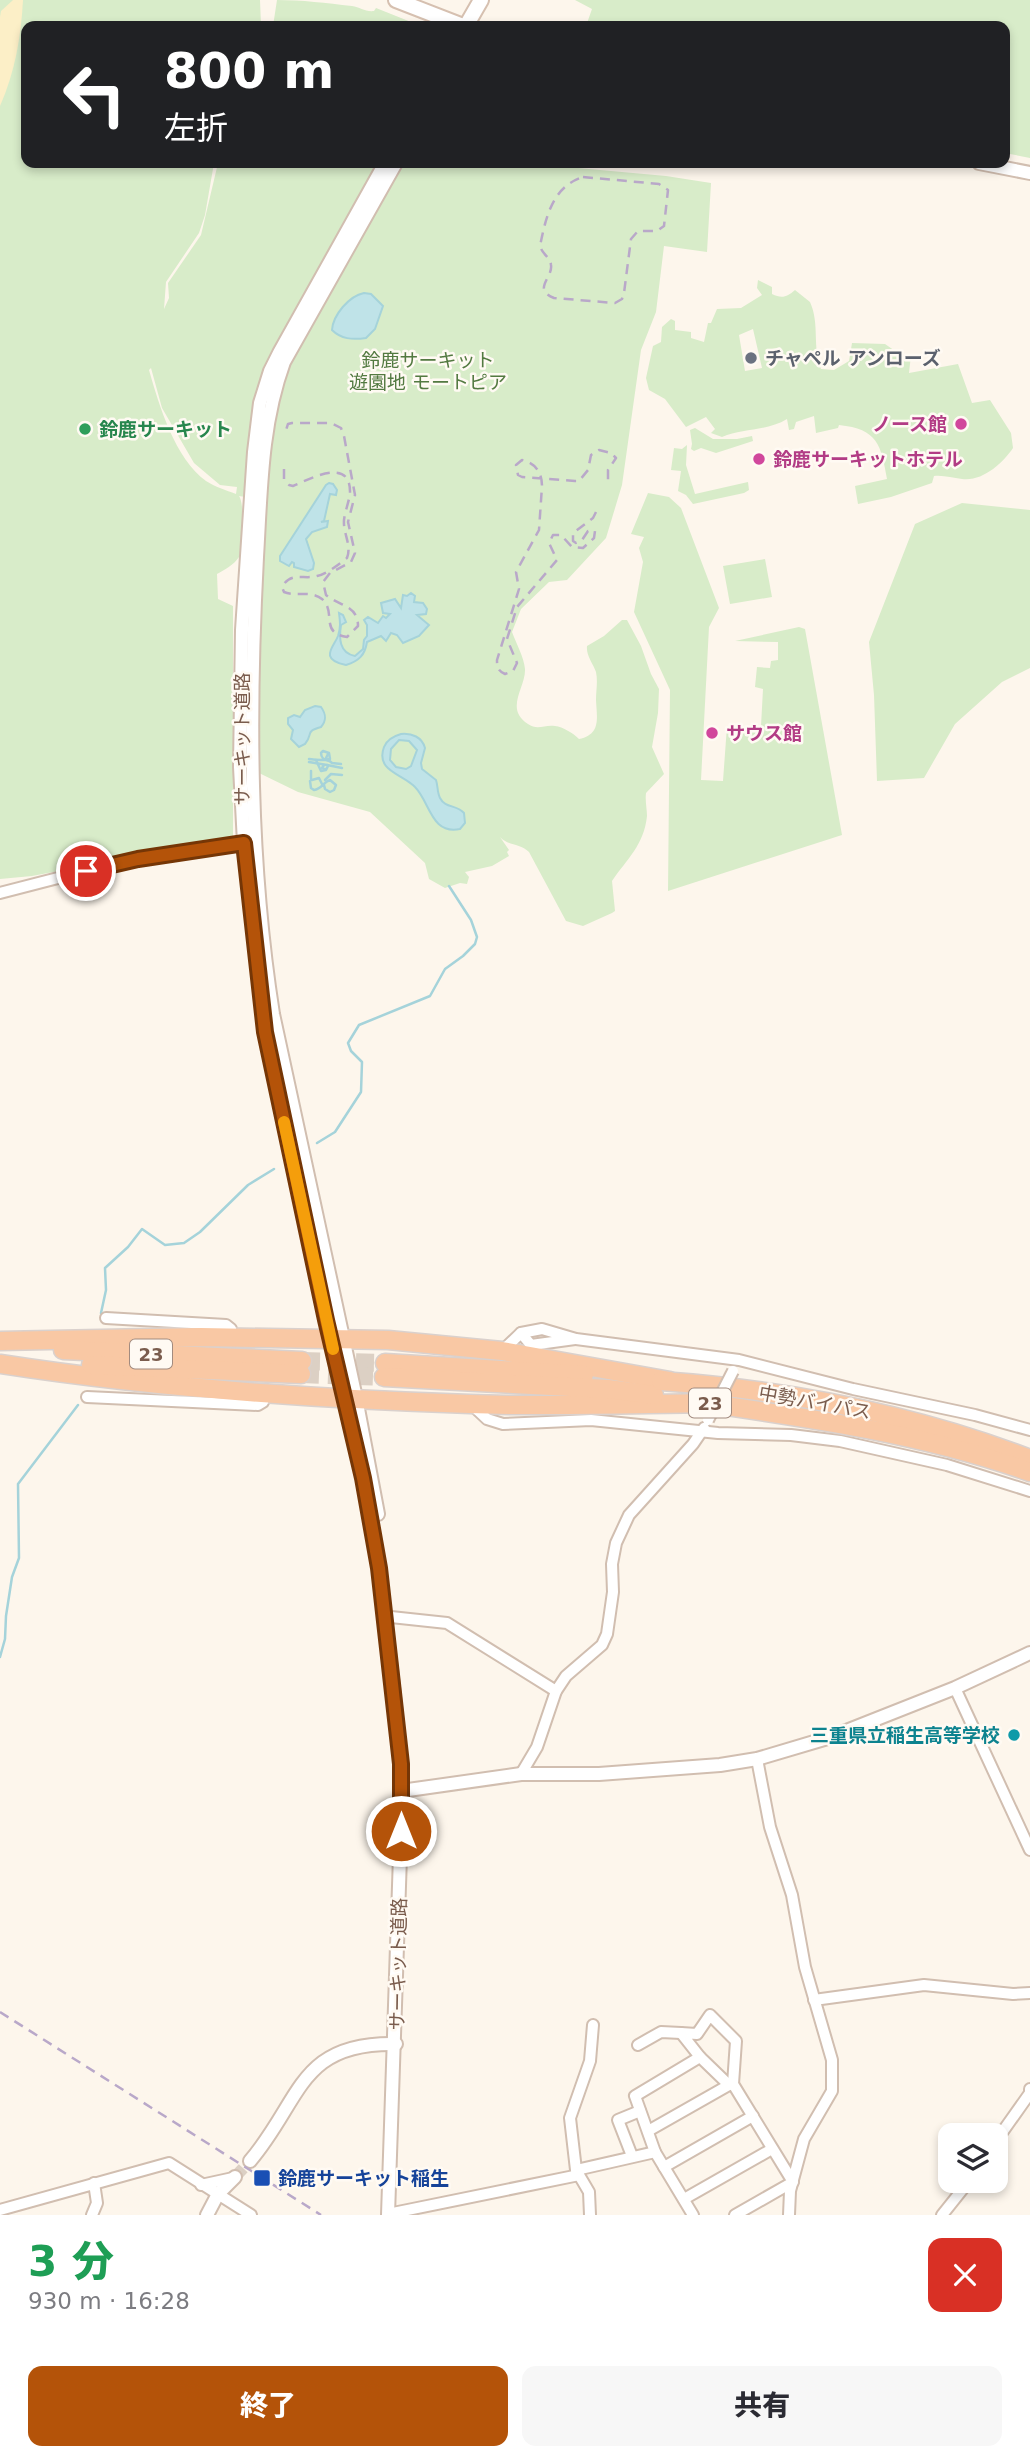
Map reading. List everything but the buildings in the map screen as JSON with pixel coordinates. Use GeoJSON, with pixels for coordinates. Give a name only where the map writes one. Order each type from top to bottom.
{"type":"FeatureCollection","features":[{"type":"Feature","properties":{"kind":"highway","name":"23"},"geometry":{"type":"LineString","coordinates":[[0,1341],[233,1337],[337,1340]]}},
{"type":"Feature","properties":{"kind":"highway"},"geometry":{"type":"LineString","coordinates":[[337,1340],[388,1340],[502,1350],[670,1381]]}},
{"type":"Feature","properties":{"kind":"highway","name":"23"},"geometry":{"type":"LineString","coordinates":[[0,1348],[302,1367],[0,1363]]}},
{"type":"Feature","properties":{"kind":"highway","name":"23"},"geometry":{"type":"LineString","coordinates":[[0,1363],[59,1373],[266,1394],[471,1404],[708,1411]]}},
{"type":"Feature","properties":{"kind":"highway","name":"中勢バイパス"},"geometry":{"type":"LineString","coordinates":[[1030,1460],[974,1437],[871,1411],[776,1395],[670,1381],[384,1370],[608,1389],[708,1411],[805,1417],[977,1455],[1030,1472]]}},
{"type":"Feature","properties":{"kind":"main road"},"geometry":{"type":"LineString","coordinates":[[396,0],[451,21]]}},
{"type":"Feature","properties":{"kind":"main road"},"geometry":{"type":"LineString","coordinates":[[467,21],[481,0]]}},
{"type":"Feature","properties":{"kind":"street","name":"サーキット道路"},"geometry":{"type":"LineString","coordinates":[[382,168],[290,332],[270,371],[260,403],[244,591],[240,766],[250,842],[265,1032],[351,1398],[379,1568],[401,1764],[396,2044],[388,2214]]}},
{"type":"Feature","properties":{"kind":"street","name":"サーキット道路"},"geometry":{"type":"LineString","coordinates":[[250,842],[252,675],[261,486],[270,406],[284,362],[393,168]]}},
{"type":"Feature","properties":{"kind":"street"},"geometry":{"type":"LineString","coordinates":[[1004,168],[1030,173]]}},
{"type":"Feature","properties":{"kind":"street"},"geometry":{"type":"LineString","coordinates":[[0,893],[120,862],[250,842]]}},
{"type":"Feature","properties":{"kind":"street"},"geometry":{"type":"LineString","coordinates":[[106,1318],[226,1325],[231,1329],[233,1337]]}},
{"type":"Feature","properties":{"kind":"street"},"geometry":{"type":"LineString","coordinates":[[502,1350],[521,1333],[542,1328],[576,1339],[739,1360],[1030,1430]]}},
{"type":"Feature","properties":{"kind":"street"},"geometry":{"type":"LineString","coordinates":[[521,1333],[531,1345],[576,1339]]}},
{"type":"Feature","properties":{"kind":"street"},"geometry":{"type":"LineString","coordinates":[[521,1774],[537,1747],[556,1691],[566,1676],[602,1645],[607,1634],[613,1592],[612,1564],[616,1543],[629,1515],[702,1432],[708,1411],[733,1371]]}},
{"type":"Feature","properties":{"kind":"street"},"geometry":{"type":"LineString","coordinates":[[87,1397],[258,1405],[266,1394]]}},
{"type":"Feature","properties":{"kind":"street"},"geometry":{"type":"LineString","coordinates":[[351,1398],[374,1490],[391,1617],[400,1709],[401,1764]]}},
{"type":"Feature","properties":{"kind":"street"},"geometry":{"type":"LineString","coordinates":[[471,1404],[487,1419],[503,1424],[591,1420],[702,1432],[791,1435],[840,1441],[947,1465],[1030,1491]]}},
{"type":"Feature","properties":{"kind":"street"},"geometry":{"type":"LineString","coordinates":[[391,1617],[447,1623],[556,1691]]}},
{"type":"Feature","properties":{"kind":"street"},"geometry":{"type":"LineString","coordinates":[[401,1791],[521,1774],[599,1774],[720,1765],[757,1759],[831,1737],[955,1688],[1030,1653]]}},
{"type":"Feature","properties":{"kind":"street"},"geometry":{"type":"LineString","coordinates":[[955,1688],[1030,1850]]}},
{"type":"Feature","properties":{"kind":"street"},"geometry":{"type":"LineString","coordinates":[[757,1759],[770,1826],[792,1895],[814,2000],[832,2060],[832,2091],[804,2139],[793,2182],[789,2215]]}},
{"type":"Feature","properties":{"kind":"street"},"geometry":{"type":"LineString","coordinates":[[814,2000],[924,1985],[1013,1994],[1030,1993]]}},
{"type":"Feature","properties":{"kind":"street"},"geometry":{"type":"LineString","coordinates":[[638,2045],[661,2032],[697,2034],[710,2015],[736,2041],[731,2085]]}},
{"type":"Feature","properties":{"kind":"street"},"geometry":{"type":"LineString","coordinates":[[590,2215],[589,2192],[578,2173],[570,2118],[590,2062],[593,2025]]}},
{"type":"Feature","properties":{"kind":"street"},"geometry":{"type":"LineString","coordinates":[[681,2034],[700,2057],[731,2085],[793,2182]]}},
{"type":"Feature","properties":{"kind":"street"},"geometry":{"type":"LineString","coordinates":[[250,2161],[305,2080],[325,2060],[351,2047],[396,2044]]}},
{"type":"Feature","properties":{"kind":"street"},"geometry":{"type":"LineString","coordinates":[[691,2214],[655,2152],[635,2096],[700,2057]]}},
{"type":"Feature","properties":{"kind":"street"},"geometry":{"type":"LineString","coordinates":[[648,2131],[731,2085]]}},
{"type":"Feature","properties":{"kind":"street"},"geometry":{"type":"LineString","coordinates":[[1008,2124],[1030,2089]]}},
{"type":"Feature","properties":{"kind":"street"},"geometry":{"type":"LineString","coordinates":[[632,2156],[618,2120],[640,2111]]}},
{"type":"Feature","properties":{"kind":"street"},"geometry":{"type":"LineString","coordinates":[[664,2167],[753,2116]]}},
{"type":"Feature","properties":{"kind":"street"},"geometry":{"type":"LineString","coordinates":[[684,2199],[772,2149]]}},
{"type":"Feature","properties":{"kind":"street"},"geometry":{"type":"LineString","coordinates":[[388,2214],[578,2173],[632,2156],[655,2152]]}},
{"type":"Feature","properties":{"kind":"street"},"geometry":{"type":"LineString","coordinates":[[0,2210],[169,2163],[251,2215]]}},
{"type":"Feature","properties":{"kind":"street"},"geometry":{"type":"LineString","coordinates":[[201,2185],[234,2178]]}},
{"type":"Feature","properties":{"kind":"street"},"geometry":{"type":"LineString","coordinates":[[207,2215],[218,2194],[234,2178]]}},
{"type":"Feature","properties":{"kind":"street"},"geometry":{"type":"LineString","coordinates":[[735,2215],[752,2210],[793,2182]]}},
{"type":"Feature","properties":{"kind":"street"},"geometry":{"type":"LineString","coordinates":[[92,2215],[97,2198],[94,2183]]}},
{"type":"Feature","properties":{"kind":"street"},"geometry":{"type":"LineString","coordinates":[[942,2215],[960,2193]]}},
{"type":"Feature","properties":{"kind":"green space","name":"鈴鹿サーキット 遊園地 モートピア"},"geometry":{"type":"Polygon","coordinates":[[[0,0],[260,0],[261,21],[21,21],[21,168],[213,168],[199,233],[166,282],[164,309],[169,298],[168,283],[201,235],[217,168],[578,168],[711,183],[707,252],[664,246],[656,312],[641,350],[622,485],[606,538],[567,580],[549,582],[521,609],[512,632],[525,669],[518,698],[518,712],[521,718],[532,726],[558,727],[579,739],[591,733],[597,719],[597,679],[587,646],[604,636],[622,620],[627,620],[641,646],[659,689],[652,747],[664,774],[646,793],[647,816],[642,835],[612,881],[615,911],[583,926],[566,921],[529,852],[500,837],[509,850],[509,856],[492,866],[465,872],[469,877],[467,884],[460,883],[445,888],[429,879],[425,863],[370,812],[298,792],[259,773],[245,497],[239,496],[243,526],[239,557],[217,574],[218,599],[233,606],[233,838],[32,876],[0,879],[0,0]],[[151,368],[149,370],[163,415],[185,459],[206,481],[236,494],[237,487],[220,485],[194,463],[162,408],[151,368]]]}},
{"type":"Feature","properties":{"kind":"green space"},"geometry":{"type":"Polygon","coordinates":[[[277,0],[352,6],[371,11],[376,8],[408,21],[274,21],[277,0]]]}},
{"type":"Feature","properties":{"kind":"green space"},"geometry":{"type":"Polygon","coordinates":[[[575,0],[1030,0],[1030,158],[1010,154],[1010,21],[588,21],[592,9],[575,0]]]}},
{"type":"Feature","properties":{"kind":"green space"},"geometry":{"type":"Polygon","coordinates":[[[758,280],[772,287],[772,294],[776,296],[784,296],[795,290],[810,302],[815,319],[821,369],[834,370],[849,361],[852,343],[885,344],[898,353],[911,355],[909,373],[958,364],[972,403],[990,400],[1011,433],[1013,448],[998,465],[977,478],[934,476],[932,483],[891,497],[858,504],[855,486],[887,479],[879,448],[870,435],[862,430],[839,425],[838,428],[816,433],[814,416],[796,422],[794,429],[789,430],[787,419],[772,426],[722,437],[711,433],[715,429],[706,417],[686,427],[665,399],[649,390],[646,378],[653,346],[661,342],[662,327],[671,319],[675,321],[675,330],[691,332],[691,338],[704,342],[708,323],[711,323],[717,309],[741,308],[762,295],[757,288],[758,280]],[[753,329],[739,335],[745,371],[762,368],[753,329]]]}},
{"type":"Feature","properties":{"kind":"green space"},"geometry":{"type":"Polygon","coordinates":[[[695,428],[713,439],[752,436],[753,441],[716,453],[701,448],[694,451],[691,449],[690,430],[695,428]]]}},
{"type":"Feature","properties":{"kind":"green space"},"geometry":{"type":"Polygon","coordinates":[[[687,445],[686,465],[695,494],[748,482],[749,490],[693,504],[686,495],[678,491],[681,471],[671,470],[674,448],[682,449],[687,445]]]}},
{"type":"Feature","properties":{"kind":"green space"},"geometry":{"type":"Polygon","coordinates":[[[648,493],[669,497],[681,508],[719,608],[709,627],[701,780],[723,781],[727,726],[761,726],[763,689],[755,687],[757,667],[770,668],[771,661],[778,660],[778,642],[735,641],[799,627],[805,629],[842,835],[668,891],[670,690],[634,612],[643,562],[639,548],[644,537],[631,534],[648,493]]]}},
{"type":"Feature","properties":{"kind":"green space"},"geometry":{"type":"Polygon","coordinates":[[[962,503],[1030,510],[1030,668],[1002,682],[955,724],[924,778],[877,781],[869,642],[915,524],[962,503]]]}},
{"type":"Feature","properties":{"kind":"green space"},"geometry":{"type":"Polygon","coordinates":[[[765,559],[772,597],[730,604],[723,566],[765,559]]]}},
{"type":"Feature","properties":{"kind":"sand"},"geometry":{"type":"Polygon","coordinates":[[[13,0],[23,0],[16,54],[0,106],[0,17],[1,11],[13,0]]]}},
{"type":"Feature","properties":{"kind":"water"},"geometry":{"type":"Polygon","coordinates":[[[364,293],[371,294],[383,306],[375,329],[361,339],[347,338],[335,333],[332,330],[333,324],[339,312],[353,298],[364,293]]]}},
{"type":"Feature","properties":{"kind":"water"},"geometry":{"type":"Polygon","coordinates":[[[329,483],[337,490],[336,495],[330,494],[324,521],[321,522],[328,521],[327,527],[312,532],[306,539],[314,563],[313,569],[308,571],[294,567],[292,562],[289,566],[280,561],[280,556],[329,483]]]}},
{"type":"Feature","properties":{"kind":"water"},"geometry":{"type":"Polygon","coordinates":[[[411,593],[415,596],[414,602],[423,603],[427,609],[426,614],[417,615],[429,625],[419,636],[403,643],[397,635],[391,633],[386,641],[381,636],[367,642],[363,654],[351,663],[346,665],[332,659],[330,652],[339,633],[339,613],[346,622],[341,625],[341,644],[346,652],[355,656],[363,649],[367,636],[364,620],[368,617],[378,623],[383,616],[386,618],[390,614],[383,613],[381,603],[395,599],[401,608],[403,595],[411,593]]]}},
{"type":"Feature","properties":{"kind":"water"},"geometry":{"type":"Polygon","coordinates":[[[315,706],[323,710],[324,722],[321,727],[311,732],[305,744],[299,747],[291,739],[293,730],[288,724],[288,718],[294,715],[300,717],[305,710],[315,706]]]}},
{"type":"Feature","properties":{"kind":"water"},"geometry":{"type":"Polygon","coordinates":[[[398,735],[413,735],[422,741],[425,748],[422,769],[436,780],[442,801],[464,813],[465,823],[460,829],[450,830],[437,822],[415,787],[383,762],[384,747],[398,735]],[[399,740],[391,749],[390,760],[396,767],[406,769],[411,766],[417,750],[409,741],[399,740]]]}},
{"type":"Feature","properties":{"kind":"waterway"},"geometry":{"type":"LineString","coordinates":[[309,759],[322,760],[325,760],[327,760],[330,759],[329,753],[323,751],[322,757],[324,760],[326,760],[329,761]]}},
{"type":"Feature","properties":{"kind":"waterway"},"geometry":{"type":"LineString","coordinates":[[328,754],[326,758],[332,763],[341,764]]}},
{"type":"Feature","properties":{"kind":"waterway"},"geometry":{"type":"LineString","coordinates":[[316,760],[321,771],[328,766]]}},
{"type":"Feature","properties":{"kind":"waterway"},"geometry":{"type":"LineString","coordinates":[[309,762],[327,765]]}},
{"type":"Feature","properties":{"kind":"waterway"},"geometry":{"type":"LineString","coordinates":[[324,765],[322,768],[325,769]]}},
{"type":"Feature","properties":{"kind":"waterway"},"geometry":{"type":"LineString","coordinates":[[327,765],[342,768]]}},
{"type":"Feature","properties":{"kind":"waterway"},"geometry":{"type":"LineString","coordinates":[[311,771],[311,779]]}},
{"type":"Feature","properties":{"kind":"waterway"},"geometry":{"type":"LineString","coordinates":[[325,780],[331,774],[342,775]]}},
{"type":"Feature","properties":{"kind":"waterway"},"geometry":{"type":"LineString","coordinates":[[312,780],[319,778],[322,784]]}},
{"type":"Feature","properties":{"kind":"waterway"},"geometry":{"type":"LineString","coordinates":[[310,781],[314,790],[330,780],[336,785],[330,792],[324,785]]}},
{"type":"Feature","properties":{"kind":"waterway"},"geometry":{"type":"LineString","coordinates":[[317,1143],[335,1132],[361,1092],[362,1062],[351,1051],[348,1043],[359,1025],[430,996],[445,969],[475,944],[477,937],[471,920],[449,886]]}},
{"type":"Feature","properties":{"kind":"waterway"},"geometry":{"type":"LineString","coordinates":[[101,1313],[106,1290],[105,1268],[128,1247],[142,1229],[165,1245],[184,1243],[200,1232],[248,1185],[274,1169]]}},
{"type":"Feature","properties":{"kind":"waterway"},"geometry":{"type":"LineString","coordinates":[[0,1657],[5,1639],[12,1577],[19,1558],[18,1484],[78,1405]]}},
{"type":"Feature","properties":{"kind":"tunnel"},"geometry":{"type":"LineString","coordinates":[[302,1361],[385,1363]]}},
{"type":"Feature","properties":{"kind":"tunnel"},"geometry":{"type":"LineString","coordinates":[[301,1374],[384,1377]]}},
{"type":"Feature","properties":{"kind":"tunnel"},"geometry":{"type":"LineString","coordinates":[[235,2177],[250,2161]]}},
{"type":"Feature","properties":{"kind":"railway"},"geometry":{"type":"LineString","coordinates":[[583,177],[659,184],[668,190],[664,226],[657,231],[638,231],[631,239],[624,293],[622,299],[615,303],[554,298],[545,291],[551,265],[540,246],[548,214],[564,188],[583,177]]}},
{"type":"Feature","properties":{"kind":"railway"},"geometry":{"type":"LineString","coordinates":[[284,469],[284,479],[293,486],[328,473],[344,475],[349,482],[350,493],[344,520],[347,558],[321,575],[289,579],[282,587],[284,592],[313,595],[322,599],[326,604],[333,631],[347,637],[358,626],[355,614],[326,595],[323,582],[330,573],[351,562],[355,553],[348,522],[355,495],[344,436],[341,428],[331,423],[292,423],[288,424],[285,433]]}},
{"type":"Feature","properties":{"kind":"railway"},"geometry":{"type":"LineString","coordinates":[[596,512],[593,518],[573,533],[573,541],[576,543],[582,540],[588,531],[595,531],[594,538],[583,548],[572,547],[561,535],[553,535],[549,543],[557,560],[517,607],[507,639],[517,663],[513,671],[503,673],[498,669],[497,660],[519,589],[516,572],[539,530],[542,486],[542,481],[541,476],[534,466],[522,460],[516,465],[518,475],[522,477],[575,481],[579,481],[588,470],[591,455],[599,450],[611,453],[616,458],[608,470],[608,485]]}},
{"type":"Feature","properties":{"kind":"railway"},"geometry":{"type":"LineString","coordinates":[[0,2012],[321,2215]]}},
{"type":"Feature","properties":{"kind":"slow traffic"},"geometry":{"type":"LineString","coordinates":[[284,1122],[333,1349]]}},
{"type":"Feature","properties":{"kind":"place","name":"チャペル アンローズ"},"geometry":{"type":"Point","coordinates":[751,358]}},
{"type":"Feature","properties":{"kind":"place","name":"ノース館"},"geometry":{"type":"Point","coordinates":[961,424]}},
{"type":"Feature","properties":{"kind":"place","name":"鈴鹿サーキット"},"geometry":{"type":"Point","coordinates":[85,429]}},
{"type":"Feature","properties":{"kind":"place","name":"鈴鹿サーキットホテル"},"geometry":{"type":"Point","coordinates":[759,459]}},
{"type":"Feature","properties":{"kind":"place","name":"サウス館"},"geometry":{"type":"Point","coordinates":[712,733]}},
{"type":"Feature","properties":{"kind":"place","name":"三重県立稲生高等学校"},"geometry":{"type":"Point","coordinates":[1014,1735]}},
{"type":"Feature","properties":{"kind":"place","name":"鈴鹿サーキット稲生"},"geometry":{"type":"Point","coordinates":[262,2178]}},
{"type":"Feature","properties":{"kind":"route"},"geometry":{"type":"LineString","coordinates":[[86,871],[120,862],[244,843],[265,1032],[326,1320],[363,1478],[379,1568],[401,1764],[401,1831]]}}]}
